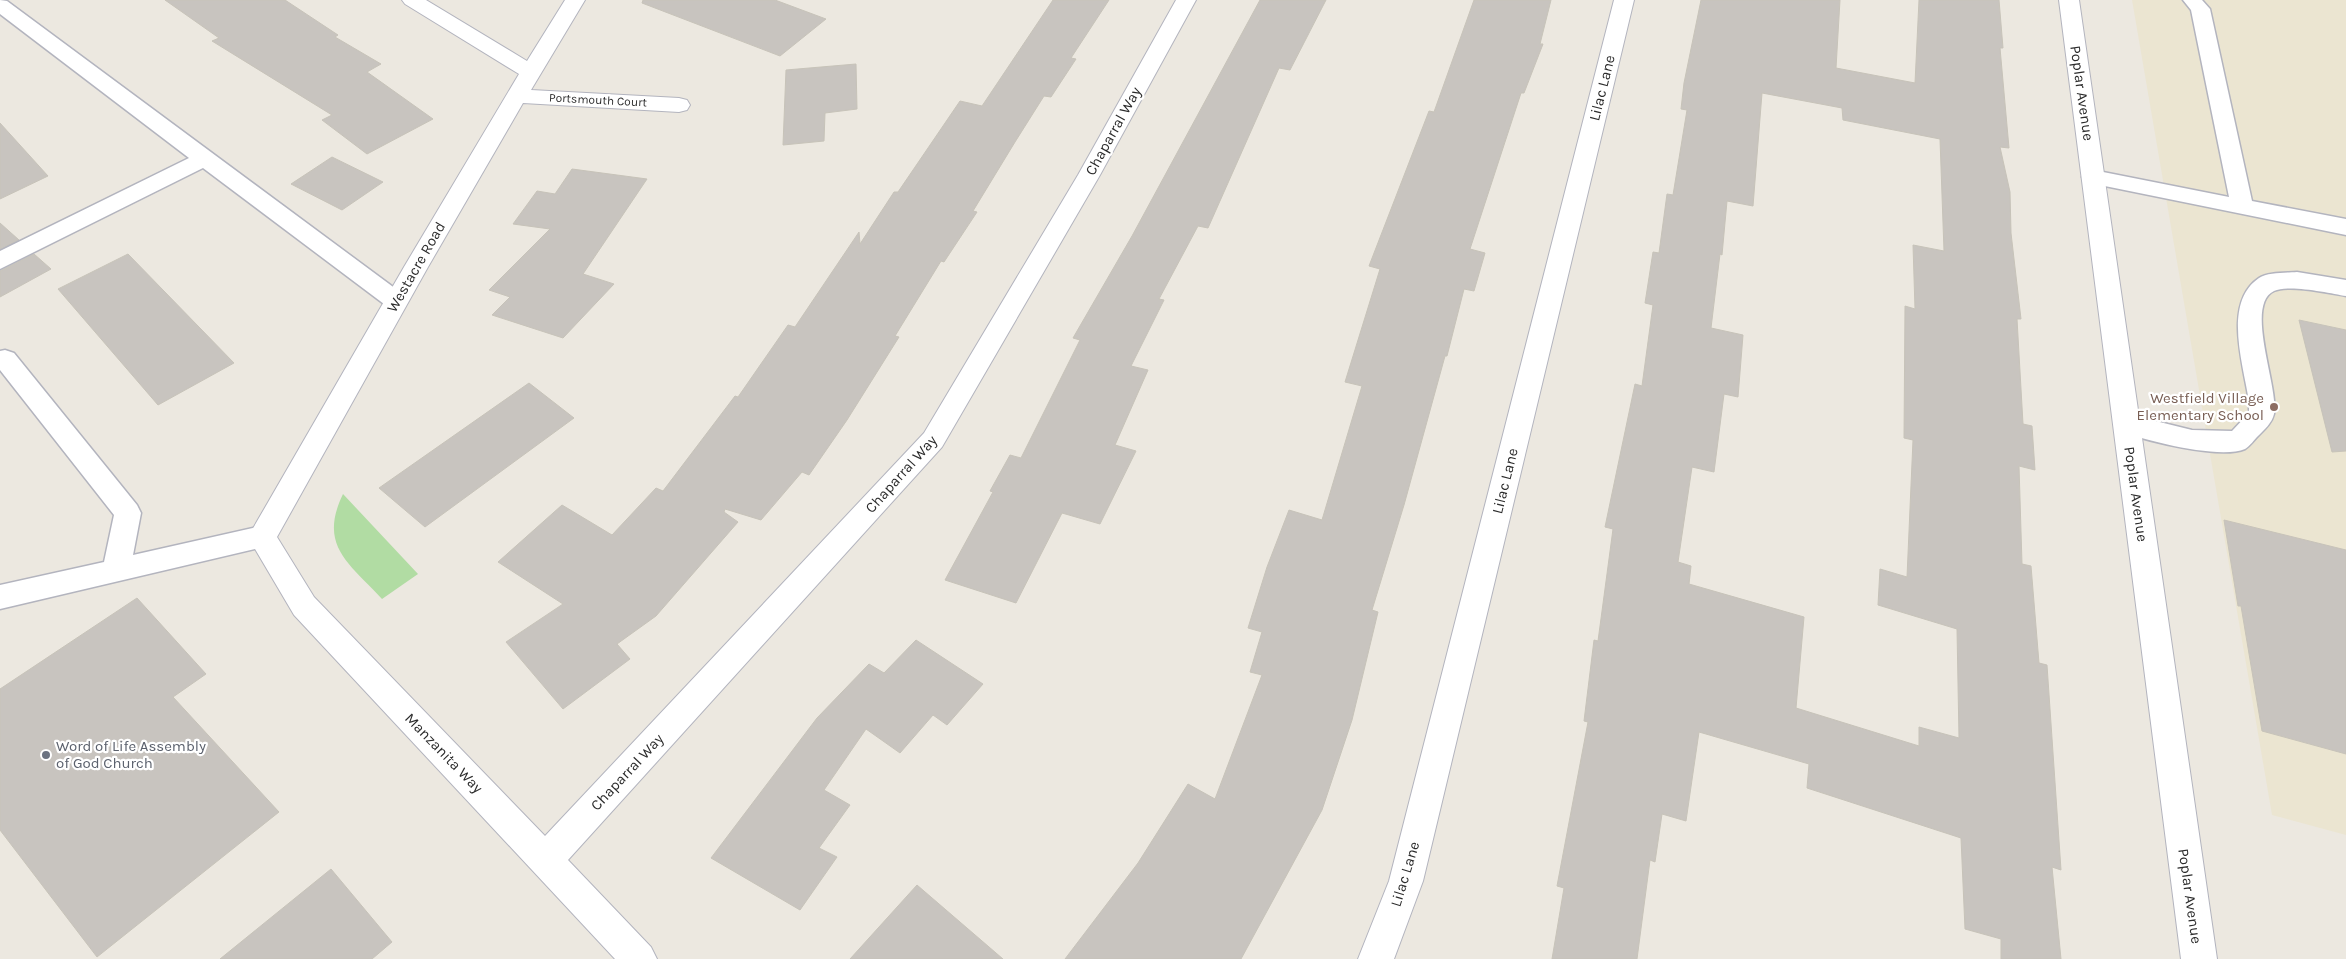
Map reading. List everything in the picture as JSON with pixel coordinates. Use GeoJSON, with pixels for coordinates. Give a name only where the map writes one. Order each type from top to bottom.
{"type":"FeatureCollection","features":[{"type":"Feature","properties":{"kind":"street"},"geometry":{"type":"LineString","coordinates":[[412,0],[530,72]]}},
{"type":"Feature","properties":{"kind":"street","name":"Westacre Road"},"geometry":{"type":"LineString","coordinates":[[262,537],[396,301],[530,72],[575,0]]}},
{"type":"Feature","properties":{"kind":"street","name":"Chaparral Way"},"geometry":{"type":"LineString","coordinates":[[546,860],[933,440],[1089,175],[1186,0]]}},
{"type":"Feature","properties":{"kind":"street","name":"Lilac Lane"},"geometry":{"type":"LineString","coordinates":[[1376,959],[1406,881],[1624,0]]}},
{"type":"Feature","properties":{"kind":"street","name":"Poplar Avenue"},"geometry":{"type":"LineString","coordinates":[[2068,0],[2199,959]]}},
{"type":"Feature","properties":{"kind":"street","name":"Portsmouth Court"},"geometry":{"type":"LineString","coordinates":[[516,96],[679,105]]}},
{"type":"Feature","properties":{"kind":"street","name":"Manzanita Way"},"geometry":{"type":"LineString","coordinates":[[262,537],[304,606],[639,959]]}},
{"type":"Feature","properties":{"kind":"lane"},"geometry":{"type":"LineString","coordinates":[[2192,0],[2200,10],[2242,206]]}},
{"type":"Feature","properties":{"kind":"lane"},"geometry":{"type":"LineString","coordinates":[[0,5],[396,301]]}},
{"type":"Feature","properties":{"kind":"lane"},"geometry":{"type":"LineString","coordinates":[[0,261],[204,159]]}},
{"type":"Feature","properties":{"kind":"lane"},"geometry":{"type":"LineString","coordinates":[[2093,176],[2346,228]]}},
{"type":"Feature","properties":{"kind":"lane"},"geometry":{"type":"LineString","coordinates":[[2127,424],[2192,440],[2238,441],[2261,416],[2262,402],[2249,324],[2252,297],[2268,283],[2297,280],[2346,288]]}},
{"type":"Feature","properties":{"kind":"lane"},"geometry":{"type":"LineString","coordinates":[[0,361],[5,359],[128,513],[116,570]]}},
{"type":"Feature","properties":{"kind":"lane"},"geometry":{"type":"LineString","coordinates":[[0,597],[262,537]]}},
{"type":"Feature","properties":{"kind":"shaded area","name":"Westfield Village Elementary School"},"geometry":{"type":"Polygon","coordinates":[[[2132,0],[2346,0],[2346,835],[2272,815],[2132,0]]]}},
{"type":"Feature","properties":{"kind":"green space"},"geometry":{"type":"Polygon","coordinates":[[[343,494],[418,574],[382,599],[349,564],[336,541],[334,527],[336,512],[343,494]]]}},
{"type":"Feature","properties":{"kind":"building"},"geometry":{"type":"Polygon","coordinates":[[[165,0],[285,0],[338,35],[335,37],[381,64],[367,72],[433,119],[367,154],[322,120],[332,115],[212,41],[219,38],[165,0]]]}},
{"type":"Feature","properties":{"kind":"building"},"geometry":{"type":"Polygon","coordinates":[[[643,0],[775,0],[826,19],[780,56],[642,3],[643,0]]]}},
{"type":"Feature","properties":{"kind":"building"},"geometry":{"type":"Polygon","coordinates":[[[1053,0],[1109,0],[1071,58],[1076,59],[1051,97],[1044,96],[973,211],[977,212],[944,262],[941,261],[895,336],[899,337],[847,420],[809,475],[802,472],[761,520],[725,509],[724,512],[738,522],[656,616],[617,644],[630,659],[563,709],[506,642],[563,604],[498,562],[562,505],[612,535],[656,488],[663,491],[735,396],[738,397],[788,325],[795,327],[859,232],[860,244],[894,192],[898,192],[960,101],[982,106],[1053,0]]]}},
{"type":"Feature","properties":{"kind":"building"},"geometry":{"type":"Polygon","coordinates":[[[1260,0],[1326,0],[1290,70],[1279,68],[1208,228],[1198,226],[1159,299],[1164,300],[1131,366],[1148,370],[1115,445],[1136,451],[1100,524],[1062,513],[1016,603],[945,580],[993,492],[990,491],[1010,455],[1021,458],[1080,340],[1073,338],[1132,236],[1260,0]]]}},
{"type":"Feature","properties":{"kind":"building"},"geometry":{"type":"Polygon","coordinates":[[[1474,0],[1551,0],[1540,44],[1543,44],[1524,93],[1521,93],[1470,249],[1485,253],[1474,291],[1464,289],[1447,356],[1445,356],[1404,505],[1372,610],[1378,612],[1352,720],[1322,810],[1241,959],[1065,959],[1138,863],[1188,784],[1215,799],[1262,675],[1250,672],[1262,632],[1248,628],[1267,567],[1289,510],[1322,520],[1362,386],[1345,382],[1380,269],[1369,266],[1429,111],[1434,112],[1474,0]]]}},
{"type":"Feature","properties":{"kind":"building"},"geometry":{"type":"Polygon","coordinates":[[[1701,0],[1840,0],[1836,68],[1915,83],[1919,0],[1999,0],[2003,48],[2000,48],[2009,148],[2000,147],[2010,192],[2011,233],[2021,319],[2017,319],[2023,424],[2032,426],[2035,470],[2019,466],[2022,564],[2031,566],[2039,663],[2047,665],[2061,870],[2052,867],[2061,959],[2001,959],[2001,939],[1965,929],[1961,838],[1807,788],[1809,764],[1699,732],[1686,821],[1662,814],[1655,862],[1650,860],[1637,959],[1552,959],[1564,888],[1557,886],[1588,722],[1584,721],[1594,640],[1598,641],[1613,529],[1605,527],[1635,384],[1642,386],[1653,305],[1645,303],[1653,252],[1659,253],[1667,194],[1673,195],[1687,110],[1681,109],[1684,83],[1701,0]],[[1762,93],[1753,206],[1727,201],[1722,255],[1720,254],[1711,328],[1743,335],[1738,397],[1724,394],[1714,472],[1692,467],[1678,562],[1691,566],[1689,584],[1804,617],[1796,708],[1919,746],[1919,727],[1959,738],[1957,629],[1878,605],[1880,569],[1907,577],[1913,440],[1904,438],[1905,306],[1915,309],[1913,245],[1944,251],[1940,139],[1843,120],[1842,108],[1762,93]]]}},
{"type":"Feature","properties":{"kind":"building"},"geometry":{"type":"Polygon","coordinates":[[[856,64],[857,109],[825,113],[824,141],[783,145],[786,70],[856,64]]]}},
{"type":"Feature","properties":{"kind":"building"},"geometry":{"type":"Polygon","coordinates":[[[0,123],[48,176],[0,199],[0,123]]]}},
{"type":"Feature","properties":{"kind":"building"},"geometry":{"type":"Polygon","coordinates":[[[332,157],[383,182],[342,210],[291,184],[332,157]]]}},
{"type":"Feature","properties":{"kind":"building"},"geometry":{"type":"Polygon","coordinates":[[[572,169],[647,179],[583,274],[614,284],[563,338],[492,315],[510,297],[489,290],[550,229],[513,224],[537,191],[555,194],[572,169]]]}},
{"type":"Feature","properties":{"kind":"building"},"geometry":{"type":"Polygon","coordinates":[[[0,223],[19,240],[0,249],[0,223]]]}},
{"type":"Feature","properties":{"kind":"building"},"geometry":{"type":"Polygon","coordinates":[[[34,254],[51,269],[0,297],[0,271],[34,254]]]}},
{"type":"Feature","properties":{"kind":"building"},"geometry":{"type":"Polygon","coordinates":[[[128,254],[234,363],[158,405],[58,289],[128,254]]]}},
{"type":"Feature","properties":{"kind":"building"},"geometry":{"type":"Polygon","coordinates":[[[2299,320],[2346,330],[2346,451],[2332,452],[2299,320]]]}},
{"type":"Feature","properties":{"kind":"building"},"geometry":{"type":"Polygon","coordinates":[[[529,383],[574,418],[425,527],[379,488],[529,383]]]}},
{"type":"Feature","properties":{"kind":"building"},"geometry":{"type":"Polygon","coordinates":[[[2224,520],[2346,550],[2346,754],[2262,731],[2224,520]]]}},
{"type":"Feature","properties":{"kind":"building"},"geometry":{"type":"Polygon","coordinates":[[[137,598],[206,674],[173,697],[279,812],[97,957],[0,830],[0,689],[137,598]]]}},
{"type":"Feature","properties":{"kind":"building"},"geometry":{"type":"Polygon","coordinates":[[[916,640],[983,684],[947,725],[933,715],[900,753],[866,729],[824,790],[850,805],[819,848],[837,857],[800,910],[711,858],[817,718],[869,664],[884,673],[916,640]]]}},
{"type":"Feature","properties":{"kind":"building"},"geometry":{"type":"Polygon","coordinates":[[[331,869],[392,942],[372,959],[220,959],[331,869]]]}},
{"type":"Feature","properties":{"kind":"building"},"geometry":{"type":"Polygon","coordinates":[[[917,885],[1003,959],[850,959],[917,885]]]}},
{"type":"Feature","properties":{"kind":"place","name":"Westfield Village Elementary School"},"geometry":{"type":"Point","coordinates":[2274,407]}},
{"type":"Feature","properties":{"kind":"place","name":"Word of Life Assembly of God Church"},"geometry":{"type":"Point","coordinates":[46,755]}}]}
